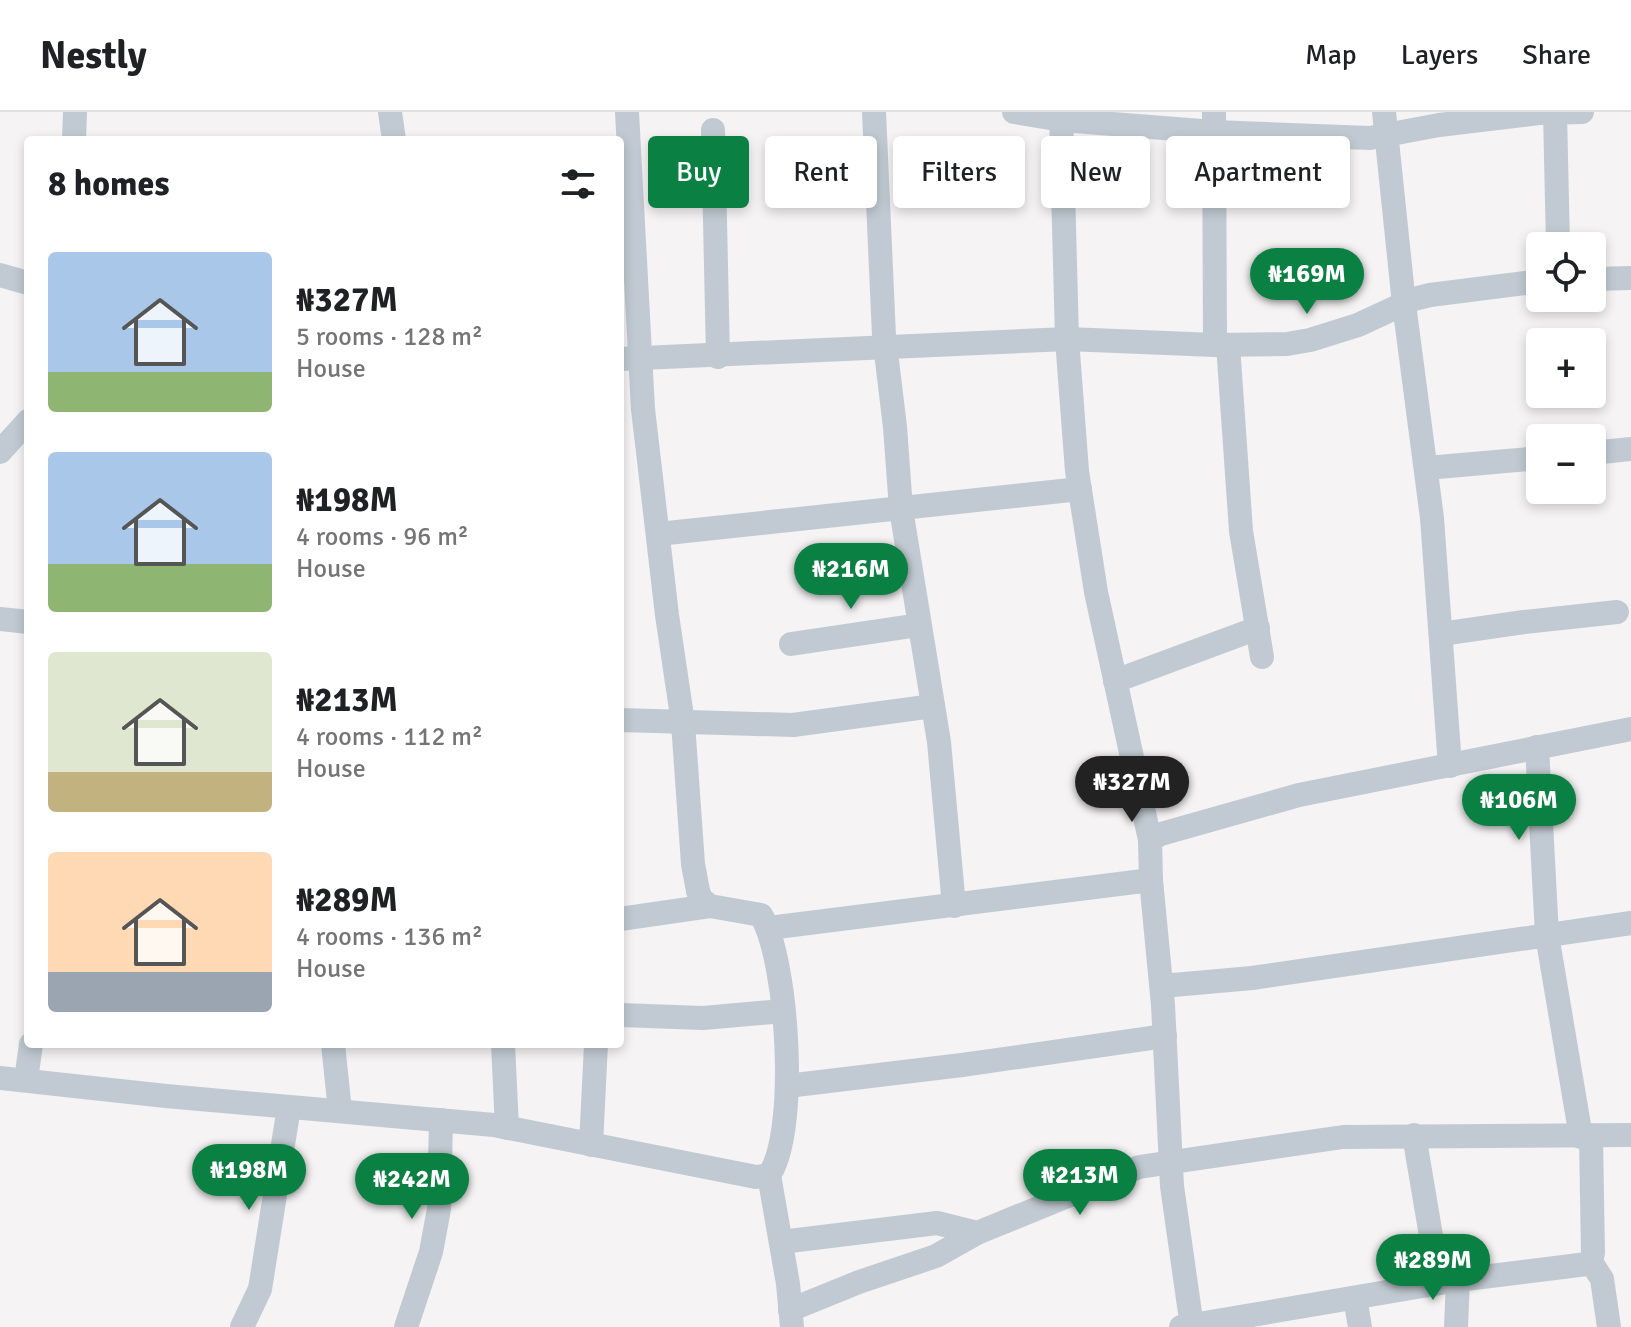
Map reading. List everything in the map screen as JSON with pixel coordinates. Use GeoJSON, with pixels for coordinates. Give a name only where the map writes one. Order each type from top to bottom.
{"type":"FeatureCollection","features":[{"type":"Feature","properties":{"kind":"street"},"geometry":{"type":"LineString","coordinates":[[74,136],[75,112]]}},
{"type":"Feature","properties":{"kind":"street"},"geometry":{"type":"LineString","coordinates":[[390,112],[393,136]]}},
{"type":"Feature","properties":{"kind":"street"},"geometry":{"type":"LineString","coordinates":[[627,112],[630,359],[643,409],[683,723],[693,864],[701,899],[710,906]]}},
{"type":"Feature","properties":{"kind":"street"},"geometry":{"type":"LineString","coordinates":[[874,112],[885,348],[901,509],[939,742],[954,906]]}},
{"type":"Feature","properties":{"kind":"street"},"geometry":{"type":"LineString","coordinates":[[1014,112],[1214,122],[1370,138],[1384,124],[1439,125],[1555,112],[1582,112]]}},
{"type":"Feature","properties":{"kind":"street"},"geometry":{"type":"LineString","coordinates":[[1555,112],[1558,232]]}},
{"type":"Feature","properties":{"kind":"street"},"geometry":{"type":"LineString","coordinates":[[1062,116],[1067,339],[1080,489],[1096,592],[1150,840],[1162,986],[1171,1161],[1192,1326]]}},
{"type":"Feature","properties":{"kind":"street"},"geometry":{"type":"LineString","coordinates":[[1214,122],[1221,345],[1241,531],[1262,657]]}},
{"type":"Feature","properties":{"kind":"street"},"geometry":{"type":"LineString","coordinates":[[1384,124],[1404,304],[1427,468],[1450,766]]}},
{"type":"Feature","properties":{"kind":"street"},"geometry":{"type":"LineString","coordinates":[[713,130],[718,357]]}},
{"type":"Feature","properties":{"kind":"street"},"geometry":{"type":"LineString","coordinates":[[0,275],[24,282]]}},
{"type":"Feature","properties":{"kind":"street"},"geometry":{"type":"LineString","coordinates":[[1606,279],[1631,278]]}},
{"type":"Feature","properties":{"kind":"street"},"geometry":{"type":"LineString","coordinates":[[630,359],[1067,339],[1221,345],[1287,344],[1358,325],[1430,295],[1526,283]]}},
{"type":"Feature","properties":{"kind":"street"},"geometry":{"type":"LineString","coordinates":[[0,452],[24,425]]}},
{"type":"Feature","properties":{"kind":"street"},"geometry":{"type":"LineString","coordinates":[[1606,452],[1631,449]]}},
{"type":"Feature","properties":{"kind":"street"},"geometry":{"type":"LineString","coordinates":[[1427,468],[1526,459]]}},
{"type":"Feature","properties":{"kind":"street"},"geometry":{"type":"LineString","coordinates":[[658,534],[1080,489]]}},
{"type":"Feature","properties":{"kind":"street"},"geometry":{"type":"LineString","coordinates":[[1441,634],[1617,612]]}},
{"type":"Feature","properties":{"kind":"street"},"geometry":{"type":"LineString","coordinates":[[0,619],[24,622]]}},
{"type":"Feature","properties":{"kind":"street"},"geometry":{"type":"LineString","coordinates":[[791,644],[919,625]]}},
{"type":"Feature","properties":{"kind":"street"},"geometry":{"type":"LineString","coordinates":[[1115,681],[1258,628]]}},
{"type":"Feature","properties":{"kind":"street"},"geometry":{"type":"LineString","coordinates":[[624,720],[793,725],[933,706]]}},
{"type":"Feature","properties":{"kind":"street"},"geometry":{"type":"LineString","coordinates":[[1150,840],[1161,834],[1299,795],[1631,729]]}},
{"type":"Feature","properties":{"kind":"street"},"geometry":{"type":"LineString","coordinates":[[1537,747],[1547,935],[1586,1137],[1591,1262],[1602,1279],[1609,1327]]}},
{"type":"Feature","properties":{"kind":"street"},"geometry":{"type":"LineString","coordinates":[[769,928],[1151,880]]}},
{"type":"Feature","properties":{"kind":"street"},"geometry":{"type":"LineString","coordinates":[[624,918],[710,906],[761,915],[769,928],[781,979],[787,1086],[780,1153],[769,1175],[791,1318],[859,1282],[936,1256],[977,1233],[1139,1167],[1343,1137],[1631,1135]]}},
{"type":"Feature","properties":{"kind":"street"},"geometry":{"type":"LineString","coordinates":[[1162,986],[1266,976],[1631,923]]}},
{"type":"Feature","properties":{"kind":"street"},"geometry":{"type":"LineString","coordinates":[[624,1015],[690,1019],[783,1011]]}},
{"type":"Feature","properties":{"kind":"street"},"geometry":{"type":"LineString","coordinates":[[787,1086],[1165,1036]]}},
{"type":"Feature","properties":{"kind":"street"},"geometry":{"type":"LineString","coordinates":[[26,1080],[30,1048]]}},
{"type":"Feature","properties":{"kind":"street"},"geometry":{"type":"LineString","coordinates":[[333,1048],[340,1111]]}},
{"type":"Feature","properties":{"kind":"street"},"geometry":{"type":"LineString","coordinates":[[503,1048],[507,1128]]}},
{"type":"Feature","properties":{"kind":"street"},"geometry":{"type":"LineString","coordinates":[[591,1145],[596,1048]]}},
{"type":"Feature","properties":{"kind":"street"},"geometry":{"type":"LineString","coordinates":[[0,1078],[507,1128],[756,1177],[769,1175]]}},
{"type":"Feature","properties":{"kind":"street"},"geometry":{"type":"LineString","coordinates":[[242,1327],[260,1289],[289,1107]]}},
{"type":"Feature","properties":{"kind":"street"},"geometry":{"type":"LineString","coordinates":[[406,1327],[431,1252],[439,1209],[441,1120]]}},
{"type":"Feature","properties":{"kind":"street"},"geometry":{"type":"LineString","coordinates":[[1414,1135],[1449,1282],[1456,1327]]}},
{"type":"Feature","properties":{"kind":"street"},"geometry":{"type":"LineString","coordinates":[[781,1242],[937,1223],[977,1233]]}},
{"type":"Feature","properties":{"kind":"street"},"geometry":{"type":"LineString","coordinates":[[1181,1327],[1449,1282],[1573,1267],[1591,1262]]}},
{"type":"Feature","properties":{"kind":"street"},"geometry":{"type":"LineString","coordinates":[[1355,1298],[1360,1327]]}}]}
